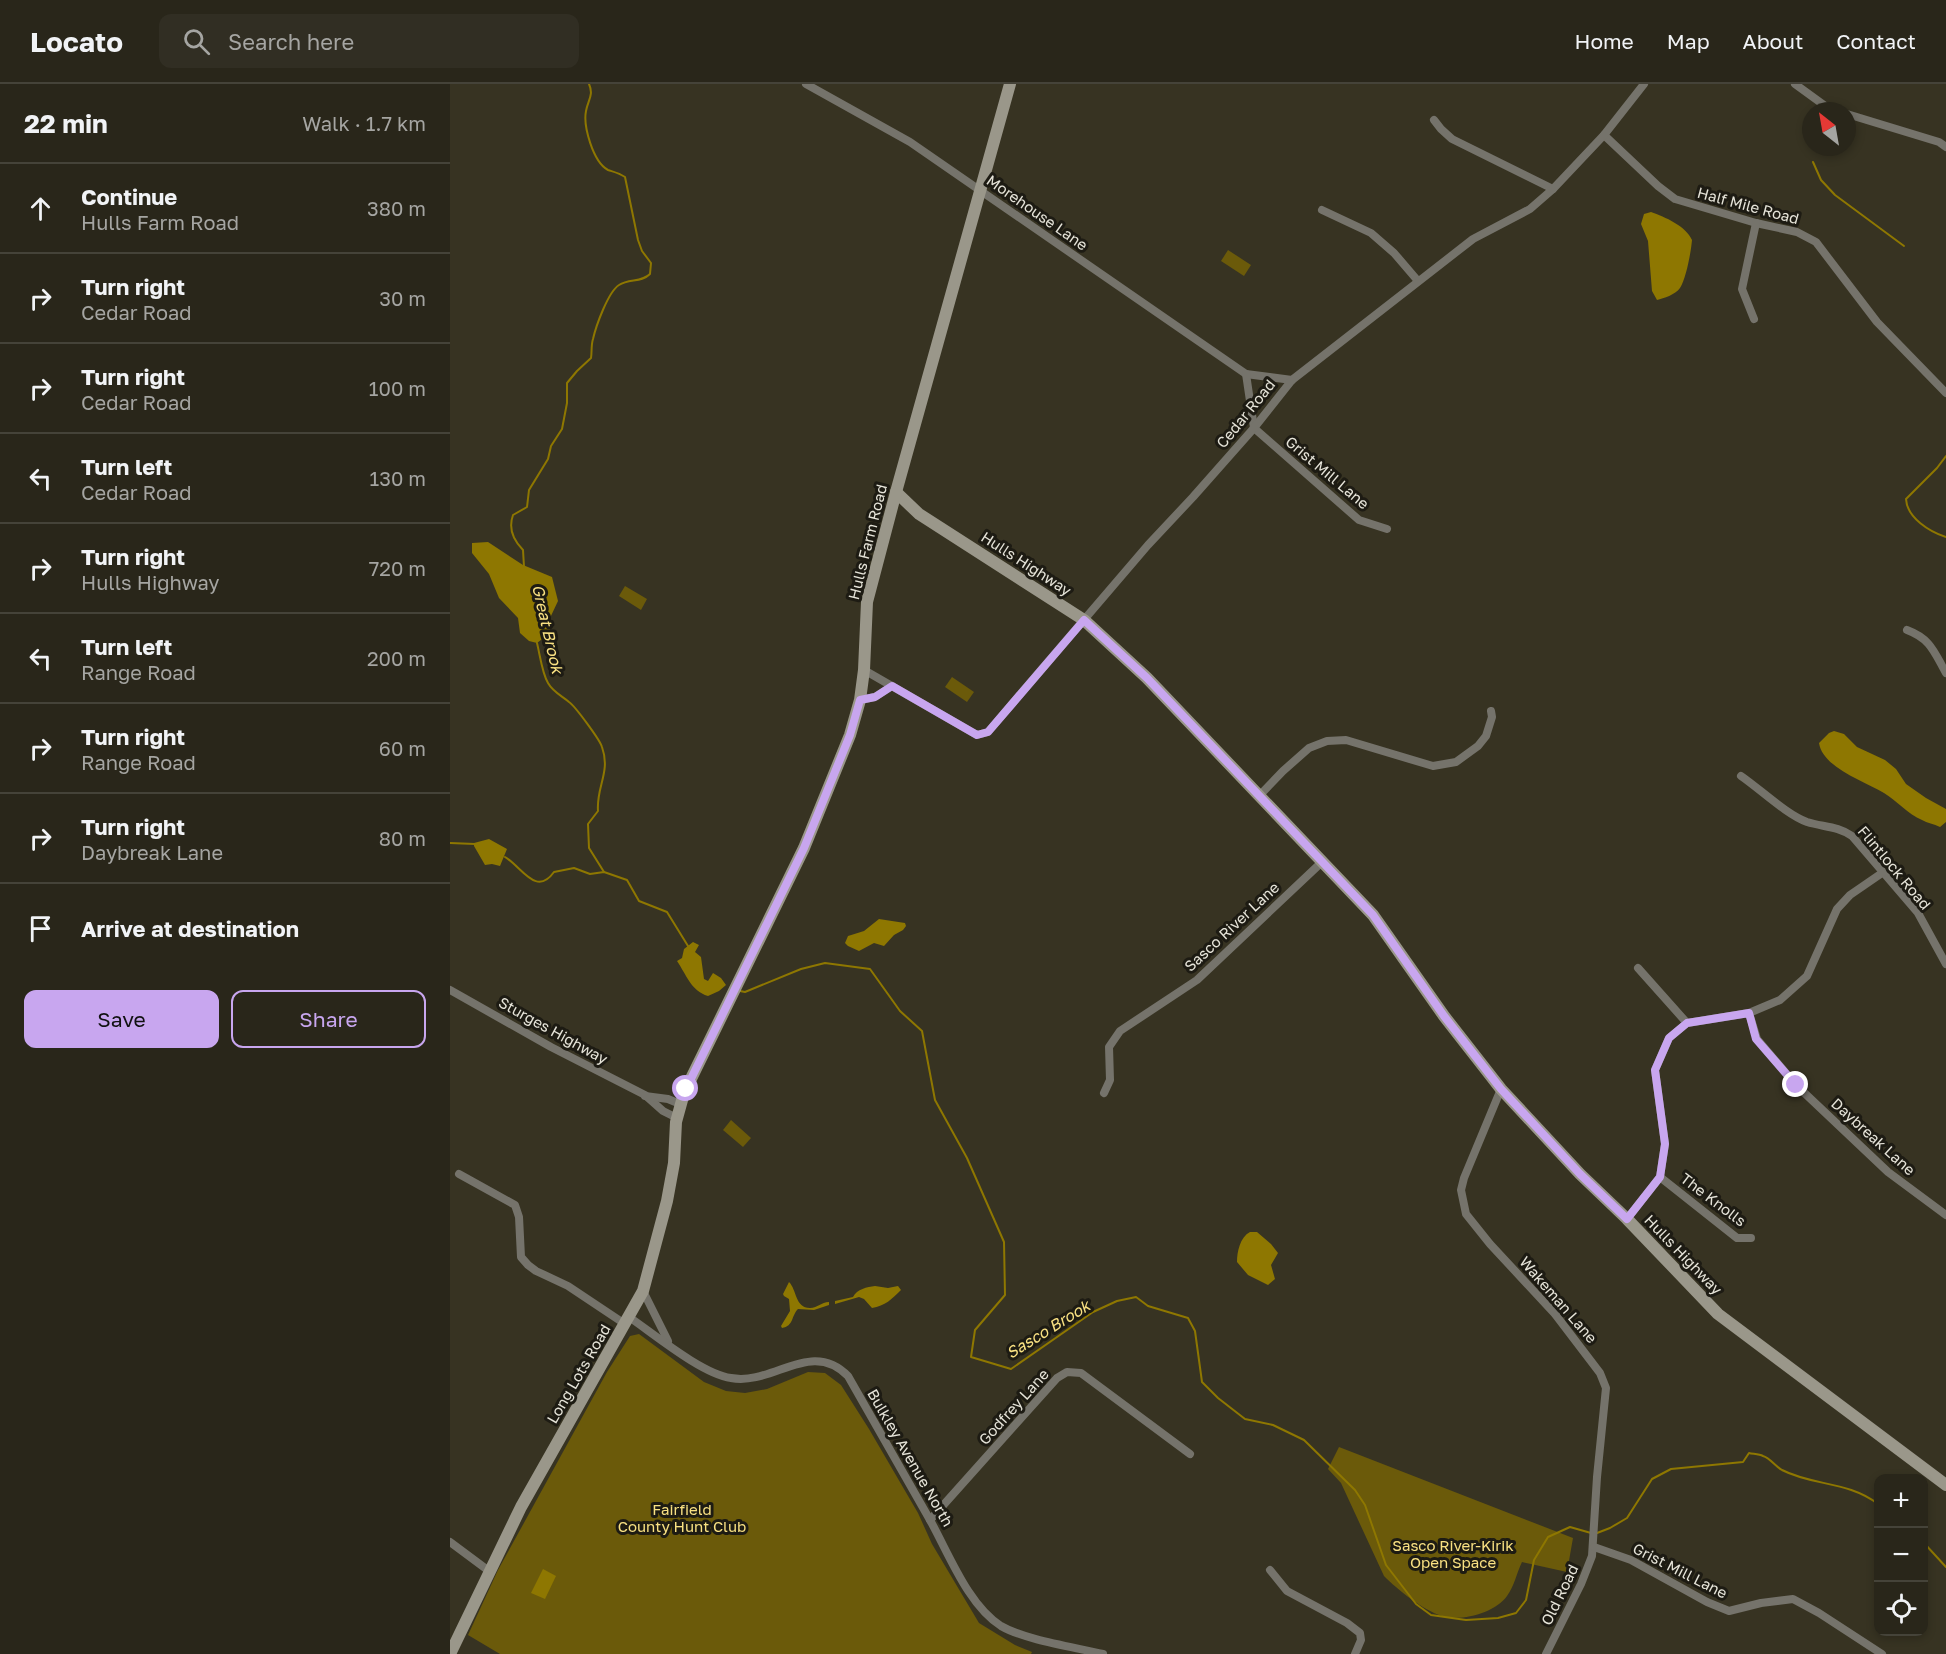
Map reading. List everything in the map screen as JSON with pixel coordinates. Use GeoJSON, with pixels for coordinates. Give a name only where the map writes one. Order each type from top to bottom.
{"type":"FeatureCollection","features":[{"type":"Feature","properties":{"kind":"main road","name":"Hulls Farm Road"},"geometry":{"type":"LineString","coordinates":[[682,1098],[804,848],[850,735],[860,700],[864,670],[867,602],[1010,84]]}},
{"type":"Feature","properties":{"kind":"main road","name":"Hulls Highway"},"geometry":{"type":"LineString","coordinates":[[896,492],[919,514],[1084,620],[1147,678],[1373,915],[1444,1016],[1501,1089],[1580,1174],[1627,1219],[1718,1314],[1946,1485]]}},
{"type":"Feature","properties":{"kind":"main road","name":"Hulls Highway"},"geometry":{"type":"LineString","coordinates":[[893,507],[919,514]]}},
{"type":"Feature","properties":{"kind":"main road","name":"Long Lots Road"},"geometry":{"type":"LineString","coordinates":[[450,1654],[520,1507],[643,1291],[667,1201],[674,1163],[677,1118],[682,1098]]}},
{"type":"Feature","properties":{"kind":"street","name":"Morehouse Lane"},"geometry":{"type":"LineString","coordinates":[[807,84],[910,142],[1246,374],[1292,380]]}},
{"type":"Feature","properties":{"kind":"street","name":"Cedar Road"},"geometry":{"type":"LineString","coordinates":[[864,670],[977,735],[988,732],[1148,545],[1194,497],[1254,428],[1292,380],[1473,239],[1530,209],[1553,189],[1604,135],[1644,84]]}},
{"type":"Feature","properties":{"kind":"street"},"geometry":{"type":"LineString","coordinates":[[1795,84],[1820,102]]}},
{"type":"Feature","properties":{"kind":"street"},"geometry":{"type":"LineString","coordinates":[[1856,117],[1939,142],[1946,147]]}},
{"type":"Feature","properties":{"kind":"street"},"geometry":{"type":"LineString","coordinates":[[1434,120],[1452,139],[1553,189]]}},
{"type":"Feature","properties":{"kind":"street","name":"Half Mile Road"},"geometry":{"type":"LineString","coordinates":[[1604,135],[1675,199],[1756,223],[1797,232],[1816,242],[1877,322],[1946,393]]}},
{"type":"Feature","properties":{"kind":"street"},"geometry":{"type":"LineString","coordinates":[[1322,210],[1371,233],[1394,253],[1418,281]]}},
{"type":"Feature","properties":{"kind":"street"},"geometry":{"type":"LineString","coordinates":[[1754,319],[1742,289],[1756,223]]}},
{"type":"Feature","properties":{"kind":"street"},"geometry":{"type":"LineString","coordinates":[[1246,374],[1254,428]]}},
{"type":"Feature","properties":{"kind":"street","name":"Grist Mill Lane"},"geometry":{"type":"LineString","coordinates":[[1254,428],[1359,520],[1387,529]]}},
{"type":"Feature","properties":{"kind":"street"},"geometry":{"type":"LineString","coordinates":[[1907,630],[1925,639],[1946,673]]}},
{"type":"Feature","properties":{"kind":"street"},"geometry":{"type":"LineString","coordinates":[[860,700],[875,697],[892,686]]}},
{"type":"Feature","properties":{"kind":"street"},"geometry":{"type":"LineString","coordinates":[[1260,795],[1310,748],[1327,741],[1346,740],[1433,766],[1456,762],[1478,746],[1486,736],[1492,717],[1491,711]]}},
{"type":"Feature","properties":{"kind":"street","name":"Flintlock Road"},"geometry":{"type":"LineString","coordinates":[[1741,776],[1797,817],[1807,822],[1842,829],[1852,836],[1918,913],[1946,964]]}},
{"type":"Feature","properties":{"kind":"street","name":"Sasco River Lane"},"geometry":{"type":"LineString","coordinates":[[1104,1093],[1110,1080],[1110,1047],[1120,1031],[1197,980],[1323,861]]}},
{"type":"Feature","properties":{"kind":"street"},"geometry":{"type":"LineString","coordinates":[[1627,1219],[1660,1177],[1665,1144],[1655,1070],[1669,1038],[1687,1023],[1749,1013],[1780,1000],[1807,976],[1837,909],[1850,895],[1882,873]]}},
{"type":"Feature","properties":{"kind":"street"},"geometry":{"type":"LineString","coordinates":[[1638,968],[1687,1023]]}},
{"type":"Feature","properties":{"kind":"street","name":"Sturges Highway"},"geometry":{"type":"LineString","coordinates":[[450,990],[551,1047],[645,1095],[663,1111],[677,1118]]}},
{"type":"Feature","properties":{"kind":"street","name":"Daybreak Lane"},"geometry":{"type":"LineString","coordinates":[[1749,1013],[1756,1039],[1796,1085],[1888,1173],[1946,1215]]}},
{"type":"Feature","properties":{"kind":"street","name":"Wakeman Lane"},"geometry":{"type":"LineString","coordinates":[[1501,1089],[1461,1190],[1466,1214],[1490,1244],[1555,1314],[1600,1373],[1606,1388],[1593,1528],[1594,1542]]}},
{"type":"Feature","properties":{"kind":"street","name":"Sturges Highway"},"geometry":{"type":"LineString","coordinates":[[645,1095],[668,1099],[682,1098]]}},
{"type":"Feature","properties":{"kind":"street","name":"Bulkley Avenue North"},"geometry":{"type":"LineString","coordinates":[[459,1174],[515,1205],[519,1217],[521,1257],[528,1265],[669,1344],[706,1370],[732,1379],[747,1379],[761,1377],[814,1360],[833,1364],[848,1376],[978,1605],[1000,1625],[1016,1633],[1103,1654]]}},
{"type":"Feature","properties":{"kind":"street","name":"The Knolls"},"geometry":{"type":"LineString","coordinates":[[1660,1177],[1737,1238],[1751,1238]]}},
{"type":"Feature","properties":{"kind":"street","name":"Bulkley Avenue North"},"geometry":{"type":"LineString","coordinates":[[643,1291],[669,1344]]}},
{"type":"Feature","properties":{"kind":"street","name":"Godfrey Lane"},"geometry":{"type":"LineString","coordinates":[[930,1520],[1057,1378],[1067,1372],[1081,1373],[1190,1454]]}},
{"type":"Feature","properties":{"kind":"street"},"geometry":{"type":"LineString","coordinates":[[450,1542],[489,1571]]}},
{"type":"Feature","properties":{"kind":"street","name":"Grist Mill Lane"},"geometry":{"type":"LineString","coordinates":[[1594,1542],[1707,1602],[1729,1611],[1761,1603],[1793,1599],[1882,1654]]}},
{"type":"Feature","properties":{"kind":"street","name":"Old Road"},"geometry":{"type":"LineString","coordinates":[[1546,1654],[1581,1584],[1594,1542]]}},
{"type":"Feature","properties":{"kind":"street"},"geometry":{"type":"LineString","coordinates":[[1270,1570],[1287,1591],[1354,1627],[1360,1633],[1361,1640],[1355,1654]]}},
{"type":"Feature","properties":{"kind":"green space"},"geometry":{"type":"Polygon","coordinates":[[[1228,250],[1251,265],[1244,276],[1221,261],[1228,250]]]}},
{"type":"Feature","properties":{"kind":"green space"},"geometry":{"type":"Polygon","coordinates":[[[625,586],[647,599],[641,610],[619,596],[625,586]]]}},
{"type":"Feature","properties":{"kind":"green space"},"geometry":{"type":"Polygon","coordinates":[[[952,677],[974,692],[967,702],[945,687],[952,677]]]}},
{"type":"Feature","properties":{"kind":"green space"},"geometry":{"type":"Polygon","coordinates":[[[731,1120],[751,1138],[743,1147],[723,1130],[731,1120]]]}},
{"type":"Feature","properties":{"kind":"green space","name":"Fairfield County Hunt Club"},"geometry":{"type":"Polygon","coordinates":[[[639,1334],[704,1382],[726,1391],[745,1393],[767,1389],[808,1372],[825,1373],[841,1385],[918,1513],[932,1544],[979,1623],[1015,1645],[1032,1652],[1031,1654],[500,1654],[468,1635],[498,1570],[607,1372],[630,1336],[639,1334]]]}},
{"type":"Feature","properties":{"kind":"green space","name":"Sasco River-Kirik Open Space"},"geometry":{"type":"Polygon","coordinates":[[[1339,1447],[1573,1538],[1567,1572],[1522,1562],[1507,1596],[1502,1602],[1486,1611],[1468,1617],[1450,1618],[1427,1609],[1403,1593],[1384,1576],[1341,1483],[1328,1469],[1339,1447]]]}},
{"type":"Feature","properties":{"kind":"water"},"geometry":{"type":"Polygon","coordinates":[[[1651,212],[1680,226],[1692,240],[1686,272],[1680,288],[1657,300],[1652,291],[1648,241],[1641,224],[1644,214],[1651,212]]]}},
{"type":"Feature","properties":{"kind":"water"},"geometry":{"type":"Polygon","coordinates":[[[488,542],[523,565],[552,577],[558,601],[550,618],[550,633],[537,643],[529,641],[520,633],[518,618],[499,598],[489,574],[472,553],[472,543],[488,542]]]}},
{"type":"Feature","properties":{"kind":"water"},"geometry":{"type":"Polygon","coordinates":[[[1834,731],[1844,734],[1857,747],[1885,760],[1896,769],[1906,784],[1946,809],[1946,822],[1940,827],[1924,821],[1884,793],[1836,767],[1822,752],[1819,743],[1834,731]]]}},
{"type":"Feature","properties":{"kind":"water"},"geometry":{"type":"Polygon","coordinates":[[[489,839],[507,849],[500,866],[485,865],[474,846],[474,843],[489,839]]]}},
{"type":"Feature","properties":{"kind":"water"},"geometry":{"type":"Polygon","coordinates":[[[879,919],[905,923],[906,926],[884,946],[874,943],[859,951],[845,943],[848,936],[864,931],[879,919]]]}},
{"type":"Feature","properties":{"kind":"water"},"geometry":{"type":"Polygon","coordinates":[[[693,942],[699,945],[695,952],[701,957],[704,979],[708,981],[713,973],[726,985],[708,996],[693,986],[677,961],[682,958],[684,949],[693,942]]]}},
{"type":"Feature","properties":{"kind":"water"},"geometry":{"type":"Polygon","coordinates":[[[1250,1232],[1257,1232],[1278,1253],[1271,1265],[1275,1279],[1268,1285],[1248,1275],[1237,1262],[1241,1241],[1250,1232]]]}},
{"type":"Feature","properties":{"kind":"water"},"geometry":{"type":"Polygon","coordinates":[[[789,1282],[799,1302],[805,1307],[813,1308],[829,1302],[829,1305],[814,1310],[798,1309],[789,1325],[782,1328],[790,1311],[789,1299],[783,1294],[789,1282]]]}},
{"type":"Feature","properties":{"kind":"water"},"geometry":{"type":"Polygon","coordinates":[[[875,1286],[888,1288],[898,1286],[901,1290],[885,1304],[877,1307],[872,1308],[859,1297],[835,1304],[835,1301],[853,1297],[860,1290],[875,1286]]]}},
{"type":"Feature","properties":{"kind":"water"},"geometry":{"type":"Polygon","coordinates":[[[543,1569],[556,1576],[545,1599],[531,1593],[543,1569]]]}},
{"type":"Feature","properties":{"kind":"waterway","name":"Great Brook"},"geometry":{"type":"LineString","coordinates":[[524,567],[523,550],[512,534],[513,515],[527,507],[529,490],[548,459],[551,446],[562,429],[567,403],[567,383],[591,358],[592,341],[597,326],[615,289],[623,283],[643,279],[650,274],[651,263],[642,251],[638,240],[625,177],[603,166],[590,143],[585,118],[591,94],[589,84]]}},
{"type":"Feature","properties":{"kind":"waterway"},"geometry":{"type":"LineString","coordinates":[[1813,162],[1821,180],[1835,195],[1904,246]]}},
{"type":"Feature","properties":{"kind":"waterway"},"geometry":{"type":"LineString","coordinates":[[1946,456],[1906,499],[1910,512],[1920,523],[1946,537]]}},
{"type":"Feature","properties":{"kind":"waterway","name":"Great Brook"},"geometry":{"type":"LineString","coordinates":[[537,643],[548,683],[576,710],[602,747],[605,764],[598,811],[588,824],[589,848],[604,872]]}},
{"type":"Feature","properties":{"kind":"waterway","name":"Sasco Brook"},"geometry":{"type":"LineString","coordinates":[[450,843],[475,844]]}},
{"type":"Feature","properties":{"kind":"waterway","name":"Sasco Brook"},"geometry":{"type":"LineString","coordinates":[[505,857],[535,881],[541,882],[554,872],[574,868],[590,874],[604,872],[627,880],[639,901],[667,912],[688,946]]}},
{"type":"Feature","properties":{"kind":"waterway","name":"Sasco Brook"},"geometry":{"type":"LineString","coordinates":[[740,991],[745,992],[801,969],[825,963],[870,969],[900,1011],[922,1031],[935,1100],[967,1158],[1004,1242],[1005,1295],[975,1330],[971,1357],[1011,1369],[1093,1312],[1117,1301],[1136,1297],[1148,1306],[1188,1318],[1195,1331],[1202,1382],[1245,1419],[1273,1425],[1304,1440],[1355,1490],[1365,1505],[1386,1565],[1416,1604],[1431,1615],[1466,1620],[1498,1618],[1516,1613],[1526,1600],[1534,1560],[1548,1537],[1570,1527],[1591,1533]]}},
{"type":"Feature","properties":{"kind":"waterway","name":"Sasco Brook"},"geometry":{"type":"LineString","coordinates":[[1597,1533],[1627,1518],[1652,1479],[1671,1469],[1743,1462],[1749,1453],[1766,1457],[1782,1470],[1794,1475],[1843,1487],[1874,1501]]}},
{"type":"Feature","properties":{"kind":"waterway","name":"Sasco Brook"},"geometry":{"type":"LineString","coordinates":[[1928,1547],[1946,1567]]}},
{"type":"Feature","properties":{"kind":"route"},"geometry":{"type":"LineString","coordinates":[[686,1089],[804,848],[850,735],[860,700],[875,697],[892,686],[977,735],[988,732],[1084,620],[1147,678],[1373,915],[1444,1016],[1501,1089],[1580,1174],[1627,1219],[1660,1177],[1665,1144],[1655,1070],[1669,1038],[1687,1023],[1749,1013],[1756,1039],[1796,1085]]}}]}
